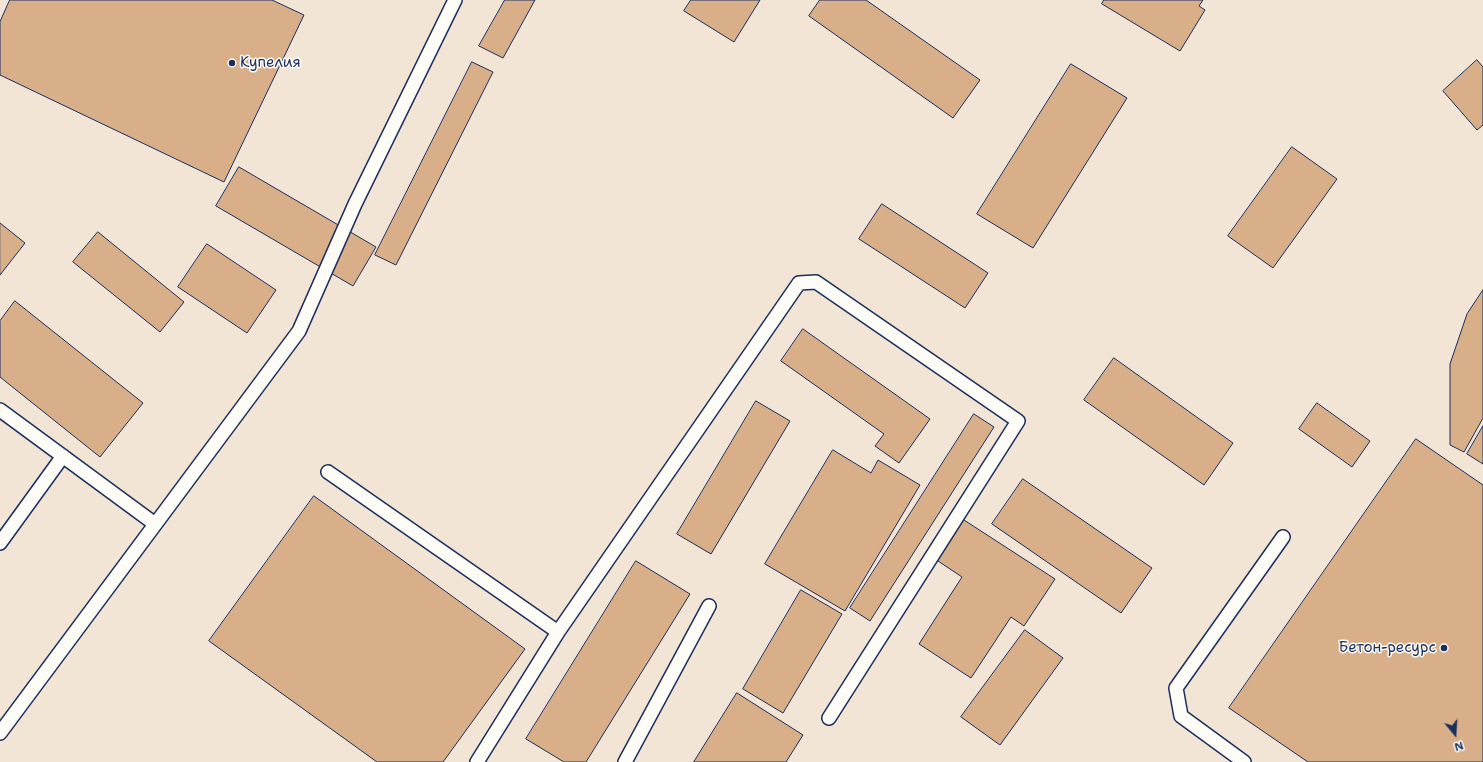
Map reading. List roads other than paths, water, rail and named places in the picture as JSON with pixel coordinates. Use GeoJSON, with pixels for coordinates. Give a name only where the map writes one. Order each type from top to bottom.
{"type":"FeatureCollection","features":[{"type":"Feature","properties":{"kind":"lane"},"geometry":{"type":"LineString","coordinates":[[0,733],[299,331],[355,204],[455,0]]}},
{"type":"Feature","properties":{"kind":"lane"},"geometry":{"type":"LineString","coordinates":[[477,762],[558,632],[799,283],[816,282],[1018,421],[829,718]]}},
{"type":"Feature","properties":{"kind":"lane"},"geometry":{"type":"LineString","coordinates":[[0,410],[155,524]]}},
{"type":"Feature","properties":{"kind":"lane"},"geometry":{"type":"LineString","coordinates":[[0,543],[63,456]]}},
{"type":"Feature","properties":{"kind":"lane"},"geometry":{"type":"LineString","coordinates":[[328,472],[558,632]]}},
{"type":"Feature","properties":{"kind":"lane"},"geometry":{"type":"LineString","coordinates":[[1244,762],[1181,716],[1176,688],[1283,536]]}},
{"type":"Feature","properties":{"kind":"lane"},"geometry":{"type":"LineString","coordinates":[[625,762],[709,606]]}},
{"type":"Feature","properties":{"kind":"place","name":"Купелия"},"geometry":{"type":"Point","coordinates":[232,63]}},
{"type":"Feature","properties":{"kind":"place","name":"Бетон-ресурс"},"geometry":{"type":"Point","coordinates":[1444,648]}}]}
